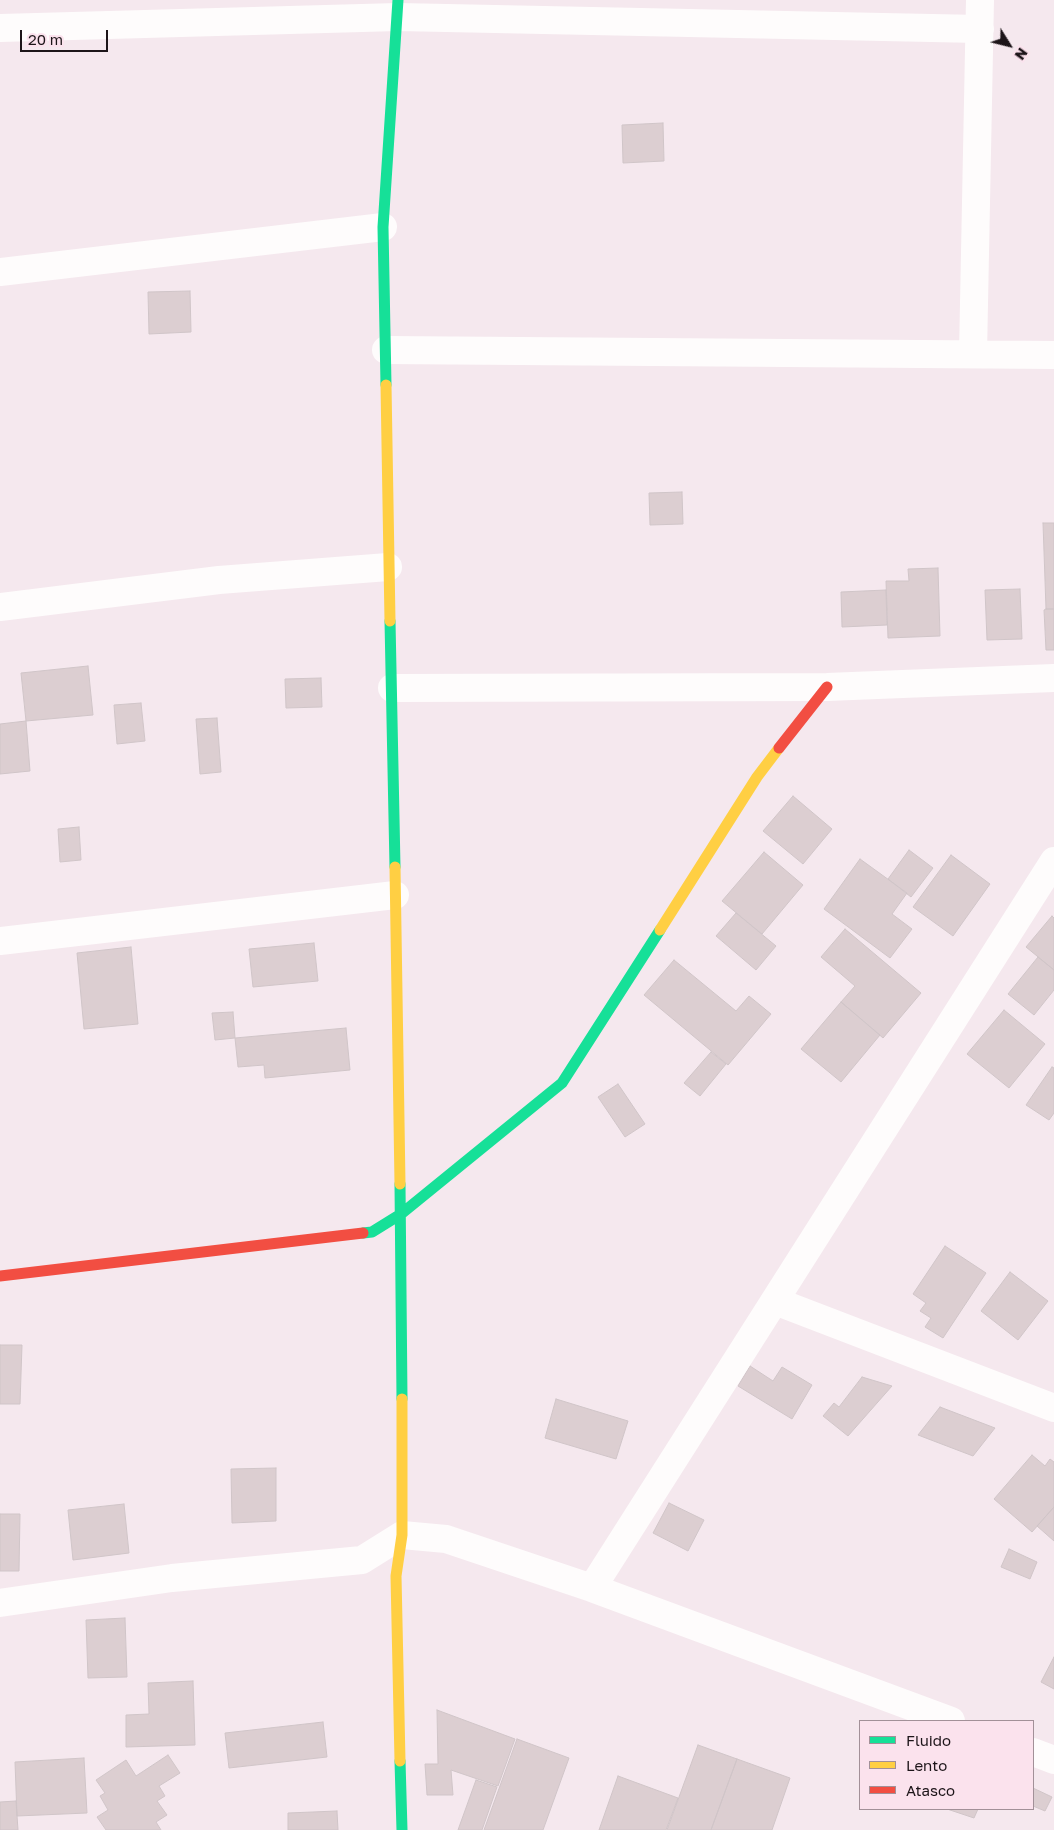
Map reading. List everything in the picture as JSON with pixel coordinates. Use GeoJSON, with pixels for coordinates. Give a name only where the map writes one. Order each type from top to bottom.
{"type":"FeatureCollection","features":[{"type":"Feature","properties":{"kind":"street"},"geometry":{"type":"LineString","coordinates":[[973,354],[980,0]]}},
{"type":"Feature","properties":{"kind":"street"},"geometry":{"type":"LineString","coordinates":[[0,28],[398,9],[980,29]]}},
{"type":"Feature","properties":{"kind":"street"},"geometry":{"type":"LineString","coordinates":[[398,9],[383,227],[401,1214],[402,1535],[396,1576],[402,1830]]}},
{"type":"Feature","properties":{"kind":"street"},"geometry":{"type":"LineString","coordinates":[[0,272],[383,227]]}},
{"type":"Feature","properties":{"kind":"street"},"geometry":{"type":"LineString","coordinates":[[386,350],[1054,355]]}},
{"type":"Feature","properties":{"kind":"street"},"geometry":{"type":"LineString","coordinates":[[0,607],[219,580],[388,567]]}},
{"type":"Feature","properties":{"kind":"street"},"geometry":{"type":"LineString","coordinates":[[392,688],[827,687],[1054,678]]}},
{"type":"Feature","properties":{"kind":"street"},"geometry":{"type":"LineString","coordinates":[[0,1276],[372,1232],[401,1214],[562,1083],[757,777],[827,687]]}},
{"type":"Feature","properties":{"kind":"street"},"geometry":{"type":"LineString","coordinates":[[592,1588],[1054,861]]}},
{"type":"Feature","properties":{"kind":"street"},"geometry":{"type":"LineString","coordinates":[[0,941],[395,895]]}},
{"type":"Feature","properties":{"kind":"street"},"geometry":{"type":"LineString","coordinates":[[775,1301],[1051,1400]]}},
{"type":"Feature","properties":{"kind":"street"},"geometry":{"type":"LineString","coordinates":[[0,1603],[172,1578],[362,1560],[402,1535],[446,1539],[592,1588],[948,1720]]}},
{"type":"Feature","properties":{"kind":"street"},"geometry":{"type":"LineString","coordinates":[[1034,1752],[1054,1760]]}},
{"type":"Feature","properties":{"kind":"building"},"geometry":{"type":"Polygon","coordinates":[[[663,123],[664,161],[623,163],[622,125],[663,123]]]}},
{"type":"Feature","properties":{"kind":"building"},"geometry":{"type":"Polygon","coordinates":[[[190,291],[191,332],[149,334],[148,292],[190,291]]]}},
{"type":"Feature","properties":{"kind":"building"},"geometry":{"type":"Polygon","coordinates":[[[682,492],[683,524],[650,525],[649,493],[682,492]]]}},
{"type":"Feature","properties":{"kind":"building"},"geometry":{"type":"Polygon","coordinates":[[[1043,523],[1054,523],[1054,609],[1046,609],[1043,523]]]}},
{"type":"Feature","properties":{"kind":"building"},"geometry":{"type":"Polygon","coordinates":[[[938,568],[940,636],[888,638],[886,581],[909,581],[908,569],[938,568]]]}},
{"type":"Feature","properties":{"kind":"building"},"geometry":{"type":"Polygon","coordinates":[[[1020,589],[1022,639],[987,640],[985,590],[1020,589]]]}},
{"type":"Feature","properties":{"kind":"building"},"geometry":{"type":"Polygon","coordinates":[[[886,590],[887,625],[842,627],[841,592],[886,590]]]}},
{"type":"Feature","properties":{"kind":"building"},"geometry":{"type":"Polygon","coordinates":[[[1054,609],[1054,650],[1046,650],[1044,610],[1054,609]]]}},
{"type":"Feature","properties":{"kind":"building"},"geometry":{"type":"Polygon","coordinates":[[[88,666],[93,715],[26,721],[21,673],[88,666]]]}},
{"type":"Feature","properties":{"kind":"building"},"geometry":{"type":"Polygon","coordinates":[[[321,678],[322,707],[286,708],[285,679],[321,678]]]}},
{"type":"Feature","properties":{"kind":"building"},"geometry":{"type":"Polygon","coordinates":[[[141,703],[145,741],[117,744],[114,705],[141,703]]]}},
{"type":"Feature","properties":{"kind":"building"},"geometry":{"type":"Polygon","coordinates":[[[217,718],[221,772],[200,774],[196,719],[217,718]]]}},
{"type":"Feature","properties":{"kind":"building"},"geometry":{"type":"Polygon","coordinates":[[[26,721],[30,771],[0,774],[0,724],[26,721]]]}},
{"type":"Feature","properties":{"kind":"building"},"geometry":{"type":"Polygon","coordinates":[[[793,796],[832,829],[803,864],[763,831],[793,796]]]}},
{"type":"Feature","properties":{"kind":"building"},"geometry":{"type":"Polygon","coordinates":[[[79,827],[81,860],[60,862],[58,829],[79,827]]]}},
{"type":"Feature","properties":{"kind":"building"},"geometry":{"type":"Polygon","coordinates":[[[909,850],[933,868],[911,897],[888,879],[909,850]]]}},
{"type":"Feature","properties":{"kind":"building"},"geometry":{"type":"Polygon","coordinates":[[[764,852],[803,885],[762,934],[722,901],[764,852]]]}},
{"type":"Feature","properties":{"kind":"building"},"geometry":{"type":"Polygon","coordinates":[[[951,855],[990,884],[953,936],[913,907],[951,855]]]}},
{"type":"Feature","properties":{"kind":"building"},"geometry":{"type":"Polygon","coordinates":[[[860,859],[907,893],[892,914],[912,929],[890,958],[824,909],[860,859]]]}},
{"type":"Feature","properties":{"kind":"building"},"geometry":{"type":"Polygon","coordinates":[[[736,913],[776,946],[756,970],[716,936],[736,913]]]}},
{"type":"Feature","properties":{"kind":"building"},"geometry":{"type":"Polygon","coordinates":[[[1052,916],[1054,918],[1054,970],[1026,947],[1052,916]]]}},
{"type":"Feature","properties":{"kind":"building"},"geometry":{"type":"Polygon","coordinates":[[[845,929],[921,993],[883,1038],[841,1002],[855,986],[821,957],[845,929]]]}},
{"type":"Feature","properties":{"kind":"building"},"geometry":{"type":"Polygon","coordinates":[[[314,943],[318,981],[253,987],[249,949],[314,943]]]}},
{"type":"Feature","properties":{"kind":"building"},"geometry":{"type":"Polygon","coordinates":[[[131,947],[138,1024],[84,1029],[77,953],[131,947]]]}},
{"type":"Feature","properties":{"kind":"building"},"geometry":{"type":"Polygon","coordinates":[[[1038,957],[1054,970],[1054,990],[1034,1015],[1008,994],[1038,957]]]}},
{"type":"Feature","properties":{"kind":"building"},"geometry":{"type":"Polygon","coordinates":[[[674,960],[736,1011],[749,996],[771,1014],[728,1065],[644,995],[674,960]]]}},
{"type":"Feature","properties":{"kind":"building"},"geometry":{"type":"Polygon","coordinates":[[[841,1002],[880,1035],[841,1082],[801,1049],[841,1002]]]}},
{"type":"Feature","properties":{"kind":"building"},"geometry":{"type":"Polygon","coordinates":[[[1004,1010],[1045,1044],[1009,1088],[967,1054],[1004,1010]]]}},
{"type":"Feature","properties":{"kind":"building"},"geometry":{"type":"Polygon","coordinates":[[[233,1012],[235,1038],[215,1040],[212,1013],[233,1012]]]}},
{"type":"Feature","properties":{"kind":"building"},"geometry":{"type":"Polygon","coordinates":[[[346,1028],[350,1070],[265,1078],[264,1065],[238,1067],[235,1038],[346,1028]]]}},
{"type":"Feature","properties":{"kind":"building"},"geometry":{"type":"Polygon","coordinates":[[[711,1052],[726,1064],[700,1096],[684,1083],[711,1052]]]}},
{"type":"Feature","properties":{"kind":"building"},"geometry":{"type":"Polygon","coordinates":[[[1052,1067],[1054,1068],[1054,1113],[1049,1120],[1026,1105],[1052,1067]]]}},
{"type":"Feature","properties":{"kind":"building"},"geometry":{"type":"Polygon","coordinates":[[[618,1084],[645,1124],[625,1137],[598,1097],[618,1084]]]}},
{"type":"Feature","properties":{"kind":"building"},"geometry":{"type":"Polygon","coordinates":[[[945,1246],[986,1273],[943,1338],[925,1327],[931,1318],[920,1311],[926,1303],[913,1294],[945,1246]]]}},
{"type":"Feature","properties":{"kind":"building"},"geometry":{"type":"Polygon","coordinates":[[[1010,1272],[1048,1301],[1018,1340],[981,1311],[1010,1272]]]}},
{"type":"Feature","properties":{"kind":"building"},"geometry":{"type":"Polygon","coordinates":[[[0,1345],[22,1345],[20,1404],[0,1404],[0,1345]]]}},
{"type":"Feature","properties":{"kind":"building"},"geometry":{"type":"Polygon","coordinates":[[[750,1366],[773,1381],[782,1367],[812,1385],[792,1419],[738,1386],[750,1366]]]}},
{"type":"Feature","properties":{"kind":"building"},"geometry":{"type":"Polygon","coordinates":[[[862,1377],[892,1386],[848,1436],[823,1416],[834,1403],[839,1407],[862,1377]]]}},
{"type":"Feature","properties":{"kind":"building"},"geometry":{"type":"Polygon","coordinates":[[[556,1399],[628,1421],[616,1459],[545,1438],[556,1399]]]}},
{"type":"Feature","properties":{"kind":"building"},"geometry":{"type":"Polygon","coordinates":[[[940,1407],[995,1428],[973,1456],[918,1435],[940,1407]]]}},
{"type":"Feature","properties":{"kind":"building"},"geometry":{"type":"Polygon","coordinates":[[[1032,1455],[1045,1466],[1050,1459],[1054,1462],[1054,1507],[1032,1532],[994,1499],[1032,1455]]]}},
{"type":"Feature","properties":{"kind":"building"},"geometry":{"type":"Polygon","coordinates":[[[276,1468],[276,1521],[232,1523],[231,1469],[276,1468]]]}},
{"type":"Feature","properties":{"kind":"building"},"geometry":{"type":"Polygon","coordinates":[[[669,1503],[704,1520],[688,1551],[653,1533],[669,1503]]]}},
{"type":"Feature","properties":{"kind":"building"},"geometry":{"type":"Polygon","coordinates":[[[124,1504],[129,1553],[73,1560],[68,1510],[124,1504]]]}},
{"type":"Feature","properties":{"kind":"building"},"geometry":{"type":"Polygon","coordinates":[[[1054,1507],[1054,1541],[1037,1526],[1054,1507]]]}},
{"type":"Feature","properties":{"kind":"building"},"geometry":{"type":"Polygon","coordinates":[[[0,1514],[20,1514],[19,1571],[0,1571],[0,1514]]]}},
{"type":"Feature","properties":{"kind":"building"},"geometry":{"type":"Polygon","coordinates":[[[1009,1549],[1037,1562],[1030,1579],[1001,1567],[1009,1549]]]}},
{"type":"Feature","properties":{"kind":"building"},"geometry":{"type":"Polygon","coordinates":[[[125,1618],[127,1677],[88,1678],[86,1620],[125,1618]]]}},
{"type":"Feature","properties":{"kind":"building"},"geometry":{"type":"Polygon","coordinates":[[[1054,1657],[1054,1689],[1041,1682],[1054,1657]]]}},
{"type":"Feature","properties":{"kind":"building"},"geometry":{"type":"Polygon","coordinates":[[[193,1681],[195,1745],[126,1747],[126,1715],[149,1714],[148,1683],[193,1681]]]}},
{"type":"Feature","properties":{"kind":"building"},"geometry":{"type":"Polygon","coordinates":[[[437,1710],[515,1739],[498,1786],[451,1770],[453,1795],[427,1795],[425,1764],[438,1764],[437,1710]]]}},
{"type":"Feature","properties":{"kind":"building"},"geometry":{"type":"Polygon","coordinates":[[[323,1722],[327,1757],[229,1768],[225,1733],[323,1722]]]}},
{"type":"Feature","properties":{"kind":"building"},"geometry":{"type":"Polygon","coordinates":[[[517,1739],[569,1758],[543,1830],[484,1830],[517,1739]]]}},
{"type":"Feature","properties":{"kind":"building"},"geometry":{"type":"Polygon","coordinates":[[[698,1745],[737,1759],[711,1830],[667,1830],[698,1745]]]}},
{"type":"Feature","properties":{"kind":"building"},"geometry":{"type":"Polygon","coordinates":[[[168,1755],[180,1773],[159,1786],[165,1796],[157,1801],[167,1815],[156,1822],[161,1830],[106,1830],[97,1817],[108,1810],[100,1796],[105,1793],[96,1780],[126,1760],[136,1776],[168,1755]]]}},
{"type":"Feature","properties":{"kind":"building"},"geometry":{"type":"Polygon","coordinates":[[[84,1758],[87,1813],[17,1816],[15,1762],[84,1758]]]}},
{"type":"Feature","properties":{"kind":"building"},"geometry":{"type":"Polygon","coordinates":[[[737,1759],[790,1778],[772,1830],[711,1830],[737,1759]]]}},
{"type":"Feature","properties":{"kind":"building"},"geometry":{"type":"Polygon","coordinates":[[[618,1776],[678,1798],[666,1830],[599,1830],[618,1776]]]}},
{"type":"Feature","properties":{"kind":"building"},"geometry":{"type":"Polygon","coordinates":[[[476,1780],[497,1787],[482,1830],[458,1830],[476,1780]]]}},
{"type":"Feature","properties":{"kind":"building"},"geometry":{"type":"Polygon","coordinates":[[[1034,1788],[1052,1797],[1045,1811],[1034,1806],[1034,1788]]]}},
{"type":"Feature","properties":{"kind":"building"},"geometry":{"type":"Polygon","coordinates":[[[16,1801],[18,1830],[0,1830],[0,1802],[16,1801]]]}},
{"type":"Feature","properties":{"kind":"building"},"geometry":{"type":"Polygon","coordinates":[[[950,1810],[978,1810],[974,1818],[950,1810]]]}},
{"type":"Feature","properties":{"kind":"building"},"geometry":{"type":"Polygon","coordinates":[[[337,1811],[338,1830],[288,1830],[288,1813],[337,1811]]]}},
{"type":"Feature","properties":{"kind":"traffic: fast"},"geometry":{"type":"LineString","coordinates":[[386,385],[383,227],[398,0]]}},
{"type":"Feature","properties":{"kind":"traffic: fast"},"geometry":{"type":"LineString","coordinates":[[390,621],[395,867]]}},
{"type":"Feature","properties":{"kind":"traffic: fast"},"geometry":{"type":"LineString","coordinates":[[363,1233],[372,1232],[401,1214],[562,1083],[660,930]]}},
{"type":"Feature","properties":{"kind":"traffic: fast"},"geometry":{"type":"LineString","coordinates":[[400,1184],[402,1399]]}},
{"type":"Feature","properties":{"kind":"traffic: fast"},"geometry":{"type":"LineString","coordinates":[[400,1761],[402,1830]]}},
{"type":"Feature","properties":{"kind":"traffic: slow"},"geometry":{"type":"LineString","coordinates":[[386,385],[390,621]]}},
{"type":"Feature","properties":{"kind":"traffic: slow"},"geometry":{"type":"LineString","coordinates":[[660,930],[757,777],[779,748]]}},
{"type":"Feature","properties":{"kind":"traffic: slow"},"geometry":{"type":"LineString","coordinates":[[395,867],[400,1184]]}},
{"type":"Feature","properties":{"kind":"traffic: slow"},"geometry":{"type":"LineString","coordinates":[[400,1761],[396,1576],[402,1535],[402,1399]]}},
{"type":"Feature","properties":{"kind":"traffic: jam"},"geometry":{"type":"LineString","coordinates":[[779,748],[827,687]]}},
{"type":"Feature","properties":{"kind":"traffic: jam"},"geometry":{"type":"LineString","coordinates":[[0,1276],[363,1233]]}}]}
